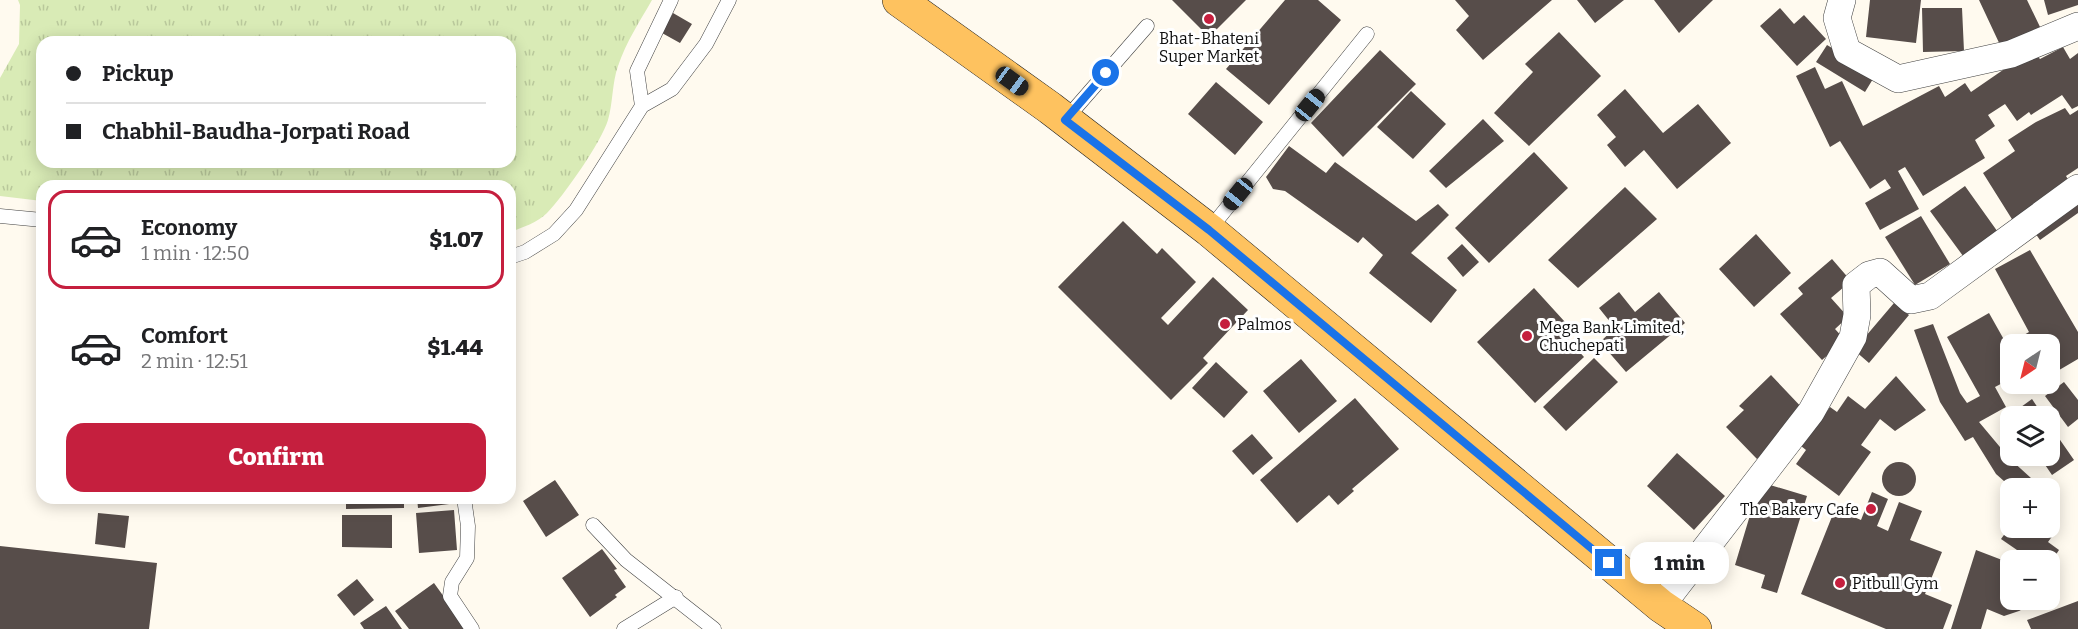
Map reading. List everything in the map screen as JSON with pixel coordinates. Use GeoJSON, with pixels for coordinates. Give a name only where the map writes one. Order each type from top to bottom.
{"type":"FeatureCollection","features":[{"type":"Feature","properties":{"kind":"main road"},"geometry":{"type":"LineString","coordinates":[[899,0],[1065,120],[1209,230],[1661,606],[1695,629]]}},
{"type":"Feature","properties":{"kind":"street"},"geometry":{"type":"LineString","coordinates":[[1842,0],[1837,18],[1847,51],[1898,79],[2011,54],[2078,26]]}},
{"type":"Feature","properties":{"kind":"street"},"geometry":{"type":"LineString","coordinates":[[1661,606],[1811,412],[1853,336],[1857,315],[1856,285],[1869,275],[1880,272],[1911,300],[1930,296],[2078,188]]}},
{"type":"Feature","properties":{"kind":"lane"},"geometry":{"type":"LineString","coordinates":[[642,106],[637,71],[671,0]]}},
{"type":"Feature","properties":{"kind":"lane"},"geometry":{"type":"LineString","coordinates":[[516,255],[554,234],[576,210],[642,106],[672,89],[706,44],[729,0]]}},
{"type":"Feature","properties":{"kind":"lane"},"geometry":{"type":"LineString","coordinates":[[1065,120],[1147,26]]}},
{"type":"Feature","properties":{"kind":"lane"},"geometry":{"type":"LineString","coordinates":[[1209,230],[1367,34]]}},
{"type":"Feature","properties":{"kind":"lane"},"geometry":{"type":"LineString","coordinates":[[0,216],[36,219]]}},
{"type":"Feature","properties":{"kind":"lane"},"geometry":{"type":"LineString","coordinates":[[465,504],[468,526],[467,558],[452,582],[450,596],[472,629]]}},
{"type":"Feature","properties":{"kind":"lane"},"geometry":{"type":"LineString","coordinates":[[593,525],[627,560],[714,629]]}},
{"type":"Feature","properties":{"kind":"lane"},"geometry":{"type":"LineString","coordinates":[[624,629],[676,597]]}},
{"type":"Feature","properties":{"kind":"green space"},"geometry":{"type":"Polygon","coordinates":[[[18,0],[652,0],[621,57],[608,120],[590,154],[572,182],[547,213],[535,222],[516,230],[516,180],[36,180],[36,200],[0,196],[0,78],[19,44],[20,5],[18,0]]]}},
{"type":"Feature","properties":{"kind":"building","name":"Bhat-Bhateni Super Market"},"geometry":{"type":"Polygon","coordinates":[[[1172,0],[1246,0],[1209,37],[1172,0]]]}},
{"type":"Feature","properties":{"kind":"building"},"geometry":{"type":"Polygon","coordinates":[[[1285,0],[1318,0],[1341,20],[1269,105],[1226,69],[1285,0]]]}},
{"type":"Feature","properties":{"kind":"building"},"geometry":{"type":"Polygon","coordinates":[[[1455,0],[1552,0],[1483,60],[1456,30],[1469,16],[1455,0]]]}},
{"type":"Feature","properties":{"kind":"building"},"geometry":{"type":"Polygon","coordinates":[[[1577,0],[1624,0],[1595,23],[1577,0]]]}},
{"type":"Feature","properties":{"kind":"building"},"geometry":{"type":"Polygon","coordinates":[[[1654,0],[1713,0],[1679,33],[1654,0]]]}},
{"type":"Feature","properties":{"kind":"building"},"geometry":{"type":"Polygon","coordinates":[[[1870,0],[1921,0],[1916,43],[1866,37],[1870,0]]]}},
{"type":"Feature","properties":{"kind":"building"},"geometry":{"type":"Polygon","coordinates":[[[1979,0],[2027,0],[2041,29],[2001,47],[1979,0]]]}},
{"type":"Feature","properties":{"kind":"building"},"geometry":{"type":"Polygon","coordinates":[[[2044,0],[2078,0],[2078,5],[2048,15],[2044,0]]]}},
{"type":"Feature","properties":{"kind":"building"},"geometry":{"type":"Polygon","coordinates":[[[1780,8],[1794,24],[1804,15],[1826,39],[1797,66],[1760,26],[1780,8]]]}},
{"type":"Feature","properties":{"kind":"building"},"geometry":{"type":"Polygon","coordinates":[[[1922,8],[1962,8],[1964,51],[1923,52],[1922,8]]]}},
{"type":"Feature","properties":{"kind":"building"},"geometry":{"type":"Polygon","coordinates":[[[673,13],[692,24],[680,43],[662,33],[673,13]]]}},
{"type":"Feature","properties":{"kind":"building"},"geometry":{"type":"Polygon","coordinates":[[[1559,32],[1601,76],[1529,146],[1494,113],[1533,72],[1525,64],[1559,32]]]}},
{"type":"Feature","properties":{"kind":"building"},"geometry":{"type":"Polygon","coordinates":[[[1827,45],[1876,74],[1865,92],[1816,62],[1827,45]]]}},
{"type":"Feature","properties":{"kind":"building"},"geometry":{"type":"Polygon","coordinates":[[[2063,47],[2070,59],[2078,53],[2078,106],[2072,109],[2062,95],[2031,115],[2029,112],[2017,121],[2005,104],[1988,115],[1995,126],[1975,140],[1985,158],[1923,196],[1905,167],[1898,171],[1919,209],[1880,230],[1865,203],[1891,188],[1885,179],[1870,189],[1840,141],[1830,147],[1796,76],[1815,67],[1825,89],[1842,81],[1863,126],[1939,86],[1945,97],[1965,83],[1971,92],[2032,50],[2040,59],[2063,47]]]}},
{"type":"Feature","properties":{"kind":"building"},"geometry":{"type":"Polygon","coordinates":[[[1380,50],[1416,84],[1343,157],[1311,123],[1380,50]]]}},
{"type":"Feature","properties":{"kind":"building"},"geometry":{"type":"Polygon","coordinates":[[[1216,82],[1263,122],[1235,155],[1188,114],[1216,82]]]}},
{"type":"Feature","properties":{"kind":"building"},"geometry":{"type":"Polygon","coordinates":[[[1625,89],[1663,133],[1698,104],[1731,143],[1677,189],[1644,150],[1625,167],[1607,145],[1616,137],[1597,115],[1625,89]]]}},
{"type":"Feature","properties":{"kind":"building"},"geometry":{"type":"Polygon","coordinates":[[[1411,91],[1446,124],[1413,159],[1377,127],[1411,91]]]}},
{"type":"Feature","properties":{"kind":"building"},"geometry":{"type":"Polygon","coordinates":[[[2065,108],[2070,115],[2078,110],[2078,168],[2066,176],[2072,186],[2015,224],[1983,173],[2015,151],[2008,140],[2036,122],[2065,108]]]}},
{"type":"Feature","properties":{"kind":"building"},"geometry":{"type":"Polygon","coordinates":[[[1483,119],[1504,141],[1446,188],[1429,171],[1483,119]]]}},
{"type":"Feature","properties":{"kind":"building"},"geometry":{"type":"Polygon","coordinates":[[[1289,146],[1326,173],[1335,162],[1416,221],[1438,204],[1449,215],[1411,253],[1457,290],[1431,323],[1369,273],[1383,255],[1363,237],[1358,243],[1285,191],[1273,189],[1266,177],[1289,146]]]}},
{"type":"Feature","properties":{"kind":"building"},"geometry":{"type":"Polygon","coordinates":[[[1534,152],[1568,188],[1489,263],[1455,228],[1534,152]]]}},
{"type":"Feature","properties":{"kind":"building"},"geometry":{"type":"Polygon","coordinates":[[[1965,186],[2000,235],[1966,260],[1930,211],[1965,186]]]}},
{"type":"Feature","properties":{"kind":"building"},"geometry":{"type":"Polygon","coordinates":[[[1625,187],[1657,219],[1578,288],[1548,260],[1625,187]]]}},
{"type":"Feature","properties":{"kind":"building"},"geometry":{"type":"Polygon","coordinates":[[[2078,192],[2078,213],[2040,240],[2030,226],[2078,192]]]}},
{"type":"Feature","properties":{"kind":"building"},"geometry":{"type":"Polygon","coordinates":[[[1921,216],[1950,264],[1915,285],[1885,237],[1921,216]]]}},
{"type":"Feature","properties":{"kind":"building"},"geometry":{"type":"Polygon","coordinates":[[[1123,221],[1157,254],[1162,248],[1196,282],[1161,318],[1168,325],[1213,277],[1248,310],[1203,358],[1208,363],[1171,400],[1058,287],[1123,221]]]}},
{"type":"Feature","properties":{"kind":"building"},"geometry":{"type":"Polygon","coordinates":[[[1756,234],[1791,273],[1754,307],[1719,269],[1756,234]]]}},
{"type":"Feature","properties":{"kind":"building"},"geometry":{"type":"Polygon","coordinates":[[[1462,244],[1479,262],[1463,277],[1447,258],[1462,244]]]}},
{"type":"Feature","properties":{"kind":"building"},"geometry":{"type":"Polygon","coordinates":[[[2030,250],[2078,332],[2078,359],[2060,370],[2060,334],[2026,334],[2029,332],[1995,269],[2030,250]]]}},
{"type":"Feature","properties":{"kind":"building"},"geometry":{"type":"Polygon","coordinates":[[[1832,259],[1851,281],[1831,298],[1848,317],[1835,329],[1845,340],[1822,360],[1780,314],[1803,294],[1798,288],[1832,259]]]}},
{"type":"Feature","properties":{"kind":"building","name":"Mega Bank Limited, Chuchepati"},"geometry":{"type":"Polygon","coordinates":[[[1534,288],[1575,333],[1568,339],[1584,357],[1535,403],[1477,342],[1534,288]]]}},
{"type":"Feature","properties":{"kind":"building"},"geometry":{"type":"Polygon","coordinates":[[[1619,292],[1635,312],[1659,292],[1685,323],[1626,372],[1600,342],[1615,328],[1599,308],[1619,292]]]}},
{"type":"Feature","properties":{"kind":"building"},"geometry":{"type":"Polygon","coordinates":[[[1894,303],[1909,315],[1869,363],[1854,350],[1894,303]]]}},
{"type":"Feature","properties":{"kind":"building"},"geometry":{"type":"Polygon","coordinates":[[[1989,313],[2001,334],[2000,384],[1995,387],[2005,406],[2000,406],[2000,410],[1979,422],[2000,447],[2000,466],[2018,466],[2031,478],[2001,478],[1973,437],[1965,441],[1940,402],[1914,330],[1933,324],[1960,393],[1967,403],[1980,396],[1947,337],[1989,313]]]}},
{"type":"Feature","properties":{"kind":"building"},"geometry":{"type":"Polygon","coordinates":[[[1594,358],[1618,382],[1566,431],[1543,407],[1594,358]]]}},
{"type":"Feature","properties":{"kind":"building"},"geometry":{"type":"Polygon","coordinates":[[[1301,359],[1337,401],[1299,433],[1263,391],[1301,359]]]}},
{"type":"Feature","properties":{"kind":"building"},"geometry":{"type":"Polygon","coordinates":[[[1216,362],[1248,392],[1224,418],[1192,388],[1216,362]]]}},
{"type":"Feature","properties":{"kind":"building"},"geometry":{"type":"Polygon","coordinates":[[[1771,375],[1806,412],[1757,459],[1726,427],[1744,410],[1739,406],[1771,375]]]}},
{"type":"Feature","properties":{"kind":"building"},"geometry":{"type":"Polygon","coordinates":[[[1896,376],[1926,410],[1895,431],[1880,419],[1861,445],[1871,452],[1839,496],[1796,464],[1806,450],[1801,446],[1830,407],[1837,412],[1848,396],[1865,409],[1896,376]]]}},
{"type":"Feature","properties":{"kind":"building"},"geometry":{"type":"Polygon","coordinates":[[[2064,382],[2078,400],[2078,419],[2068,427],[2060,416],[2060,406],[2052,406],[2045,396],[2060,394],[2060,385],[2064,382]]]}},
{"type":"Feature","properties":{"kind":"building"},"geometry":{"type":"Polygon","coordinates":[[[1355,398],[1399,449],[1352,489],[1354,491],[1338,505],[1329,495],[1297,523],[1260,480],[1355,398]]]}},
{"type":"Feature","properties":{"kind":"building"},"geometry":{"type":"Polygon","coordinates":[[[2032,399],[2037,406],[2022,406],[2032,399]]]}},
{"type":"Feature","properties":{"kind":"building"},"geometry":{"type":"Polygon","coordinates":[[[1252,434],[1273,458],[1253,475],[1232,451],[1252,434]]]}},
{"type":"Feature","properties":{"kind":"building"},"geometry":{"type":"Polygon","coordinates":[[[2060,440],[2074,460],[2052,475],[2046,466],[2060,466],[2060,440]]]}},
{"type":"Feature","properties":{"kind":"building"},"geometry":{"type":"Polygon","coordinates":[[[1677,453],[1725,496],[1694,530],[1647,486],[1677,453]]]}},
{"type":"Feature","properties":{"kind":"building"},"geometry":{"type":"Polygon","coordinates":[[[1899,462],[1911,467],[1916,479],[1911,491],[1899,496],[1887,491],[1882,479],[1887,467],[1899,462]]]}},
{"type":"Feature","properties":{"kind":"building"},"geometry":{"type":"Polygon","coordinates":[[[555,480],[579,515],[546,537],[523,501],[555,480]]]}},
{"type":"Feature","properties":{"kind":"building"},"geometry":{"type":"Polygon","coordinates":[[[1760,482],[1807,496],[1777,593],[1761,588],[1765,575],[1735,565],[1760,482]]]}},
{"type":"Feature","properties":{"kind":"building"},"geometry":{"type":"Polygon","coordinates":[[[1872,492],[1888,499],[1877,526],[1888,531],[1899,502],[1922,511],[1910,540],[1942,552],[1925,594],[1952,605],[1943,629],[1886,629],[1801,594],[1835,509],[1861,520],[1872,492]]]}},
{"type":"Feature","properties":{"kind":"building"},"geometry":{"type":"Polygon","coordinates":[[[346,504],[404,504],[404,508],[346,509],[346,504]]]}},
{"type":"Feature","properties":{"kind":"building"},"geometry":{"type":"Polygon","coordinates":[[[418,504],[449,504],[418,508],[418,504]]]}},
{"type":"Feature","properties":{"kind":"building"},"geometry":{"type":"Polygon","coordinates":[[[454,510],[457,550],[419,553],[416,513],[454,510]]]}},
{"type":"Feature","properties":{"kind":"building"},"geometry":{"type":"Polygon","coordinates":[[[98,513],[129,516],[125,548],[95,544],[98,513]]]}},
{"type":"Feature","properties":{"kind":"building"},"geometry":{"type":"Polygon","coordinates":[[[342,515],[392,515],[392,548],[342,547],[342,515]]]}},
{"type":"Feature","properties":{"kind":"building"},"geometry":{"type":"Polygon","coordinates":[[[2051,538],[2048,542],[2059,550],[2017,550],[2001,539],[2051,538]]]}},
{"type":"Feature","properties":{"kind":"building"},"geometry":{"type":"Polygon","coordinates":[[[0,546],[157,563],[149,629],[0,629],[0,546]]]}},
{"type":"Feature","properties":{"kind":"building"},"geometry":{"type":"Polygon","coordinates":[[[602,549],[617,569],[614,570],[626,587],[615,595],[617,597],[590,617],[562,578],[602,549]]]}},
{"type":"Feature","properties":{"kind":"building"},"geometry":{"type":"Polygon","coordinates":[[[1976,550],[2000,559],[2000,610],[2021,610],[2004,616],[1987,609],[1981,629],[1951,629],[1976,550]]]}},
{"type":"Feature","properties":{"kind":"building"},"geometry":{"type":"Polygon","coordinates":[[[357,579],[374,600],[354,616],[337,595],[357,579]]]}},
{"type":"Feature","properties":{"kind":"building"},"geometry":{"type":"Polygon","coordinates":[[[434,583],[467,629],[409,629],[395,611],[434,583]]]}},
{"type":"Feature","properties":{"kind":"building"},"geometry":{"type":"Polygon","coordinates":[[[2078,601],[2078,629],[2031,629],[2027,620],[2060,610],[2060,608],[2078,601]]]}},
{"type":"Feature","properties":{"kind":"building"},"geometry":{"type":"Polygon","coordinates":[[[386,606],[402,629],[364,629],[360,623],[386,606]]]}},
{"type":"Feature","properties":{"kind":"place","name":"Bhat-Bhateni Super Market"},"geometry":{"type":"Point","coordinates":[1209,19]}},
{"type":"Feature","properties":{"kind":"place","name":"Palmos"},"geometry":{"type":"Point","coordinates":[1225,324]}},
{"type":"Feature","properties":{"kind":"place","name":"Mega Bank Limited, Chuchepati"},"geometry":{"type":"Point","coordinates":[1527,336]}},
{"type":"Feature","properties":{"kind":"place","name":"The Bakery Cafe"},"geometry":{"type":"Point","coordinates":[1871,509]}},
{"type":"Feature","properties":{"kind":"place","name":"Pitbull Gym"},"geometry":{"type":"Point","coordinates":[1840,583]}},
{"type":"Feature","properties":{"kind":"route"},"geometry":{"type":"LineString","coordinates":[[1106,73],[1065,120],[1209,230],[1609,563]]}}]}
